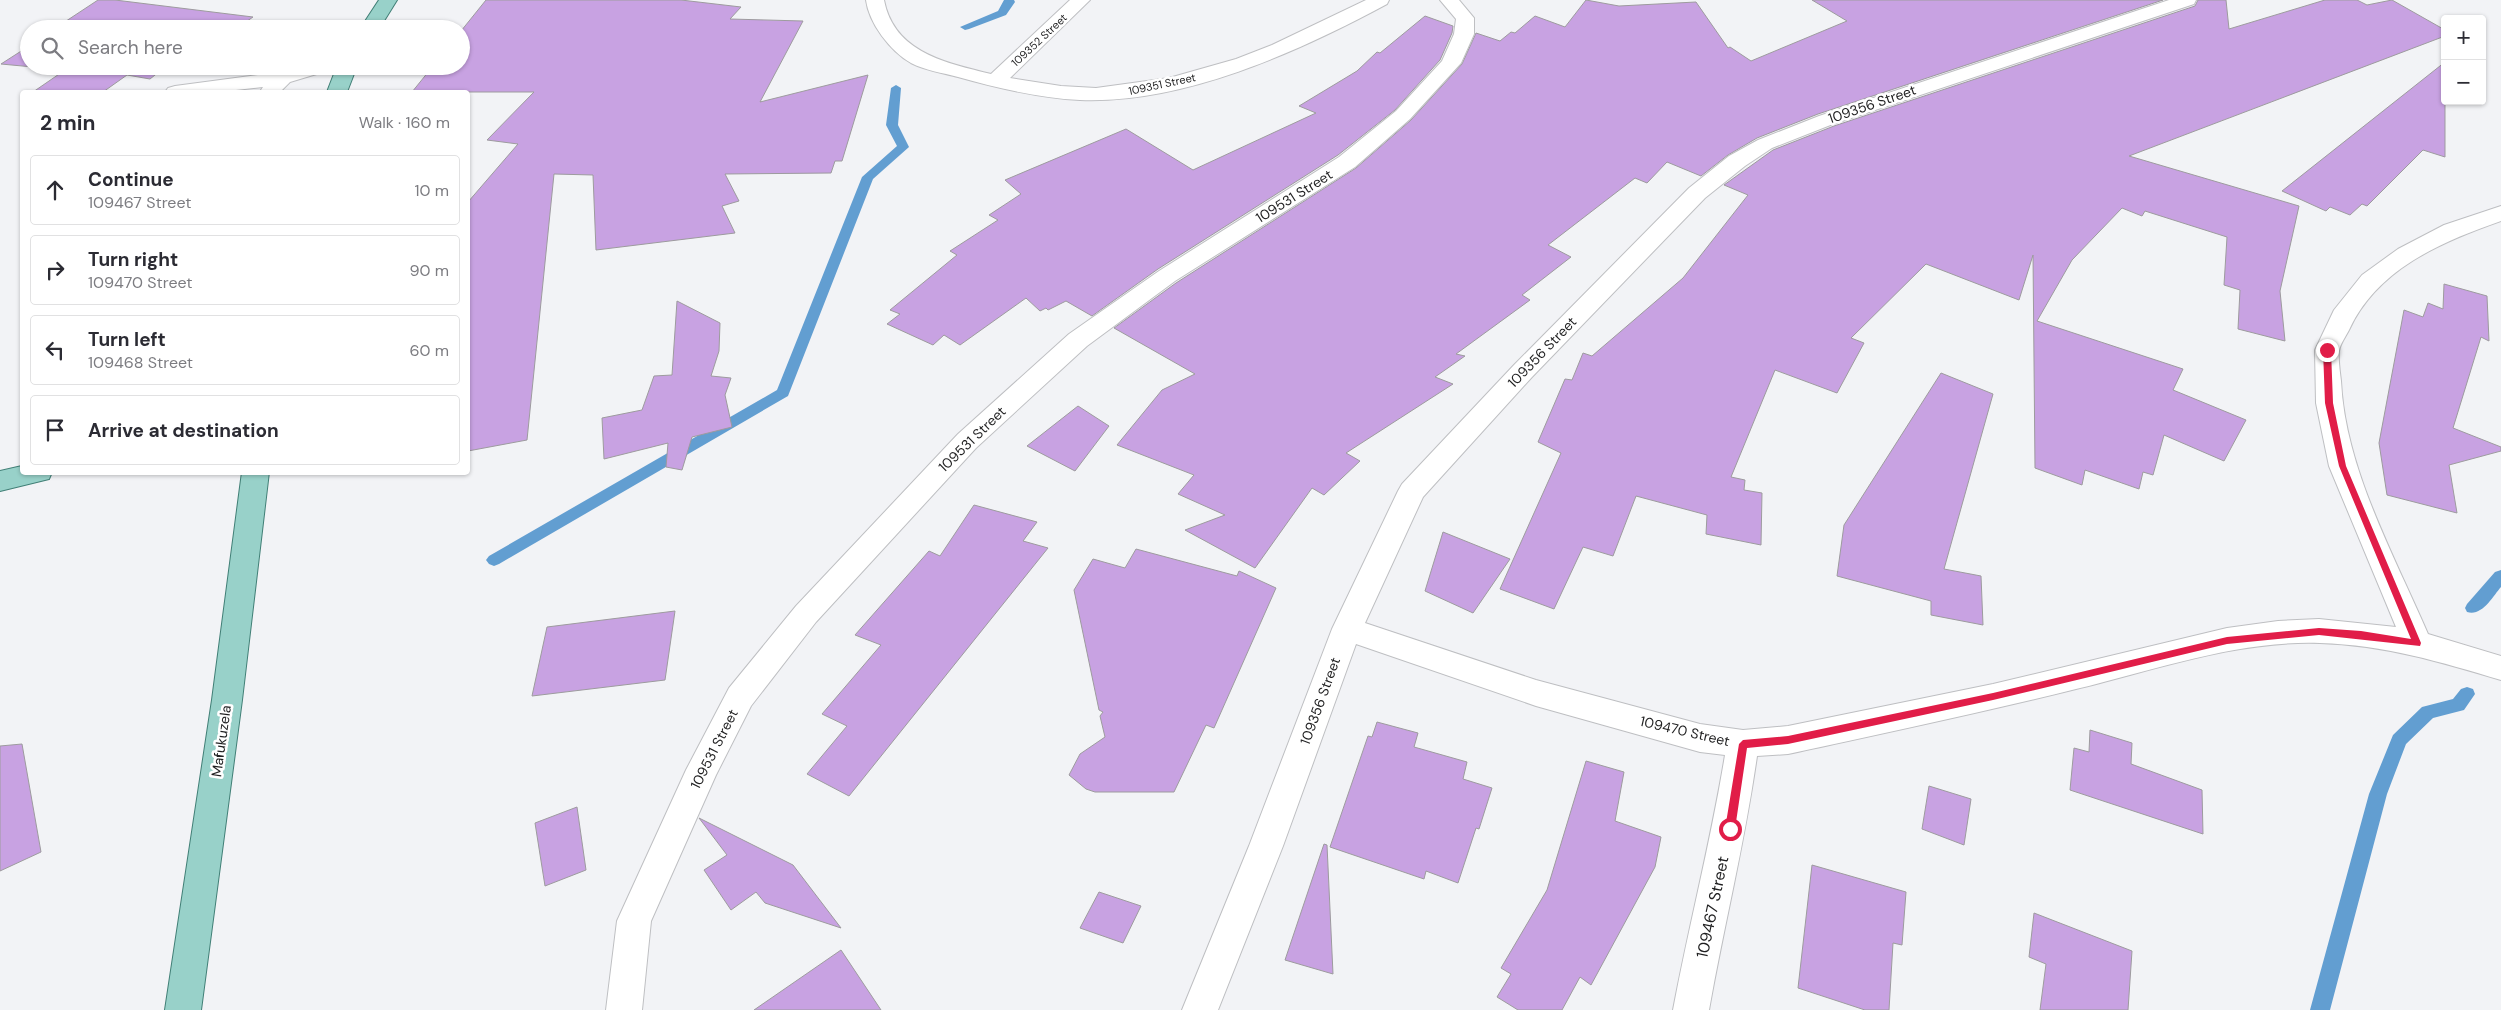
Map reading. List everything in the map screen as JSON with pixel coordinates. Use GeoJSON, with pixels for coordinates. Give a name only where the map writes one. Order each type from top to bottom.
{"type":"FeatureCollection","features":[{"type":"Feature","properties":{"kind":"main road"},"geometry":{"type":"LineString","coordinates":[[375,20],[388,0]]}},
{"type":"Feature","properties":{"kind":"main road"},"geometry":{"type":"LineString","coordinates":[[338,90],[344,75]]}},
{"type":"Feature","properties":{"kind":"main road"},"geometry":{"type":"LineString","coordinates":[[0,481],[26,475]]}},
{"type":"Feature","properties":{"kind":"main road","name":"Mafukuzela"},"geometry":{"type":"LineString","coordinates":[[183,1010],[227,700],[256,475]]}},
{"type":"Feature","properties":{"kind":"street","name":"109351 Street"},"geometry":{"type":"LineString","coordinates":[[875,0],[875,8],[884,26],[917,59],[1049,90],[1094,94],[1143,90],[1221,71],[1337,24],[1380,0]]}},
{"type":"Feature","properties":{"kind":"street","name":"109352 Street"},"geometry":{"type":"LineString","coordinates":[[997,79],[1081,0]]}},
{"type":"Feature","properties":{"kind":"street","name":"109531 Street"},"geometry":{"type":"LineString","coordinates":[[624,1010],[634,921],[702,770],[740,697],[806,614],[967,441],[1078,340],[1167,276],[1347,162],[1403,115],[1451,63],[1464,34],[1465,18],[1449,0]]}},
{"type":"Feature","properties":{"kind":"street","name":"109356 Street"},"geometry":{"type":"LineString","coordinates":[[1200,1010],[1266,846],[1347,629],[1412,491],[1523,371],[1676,214],[1697,193],[1737,160],[1765,144],[1826,120],[2187,0]]}},
{"type":"Feature","properties":{"kind":"street"},"geometry":{"type":"LineString","coordinates":[[190,90],[284,78],[294,75]]}},
{"type":"Feature","properties":{"kind":"street"},"geometry":{"type":"LineString","coordinates":[[270,90],[284,78]]}},
{"type":"Feature","properties":{"kind":"street"},"geometry":{"type":"LineString","coordinates":[[2417,643],[2342,466],[2329,403],[2327,350],[2346,310],[2370,280],[2406,254],[2452,230],[2501,213]]}},
{"type":"Feature","properties":{"kind":"street","name":"109470 Street"},"geometry":{"type":"LineString","coordinates":[[1347,629],[1536,694],[1700,738],[1743,744],[1788,740],[1983,699],[2227,640],[2319,631],[2361,634],[2417,643],[2501,668]]}},
{"type":"Feature","properties":{"kind":"street","name":"109467 Street"},"geometry":{"type":"LineString","coordinates":[[1691,1010],[1709,912],[1730,829],[1743,744]]}},
{"type":"Feature","properties":{"kind":"building"},"geometry":{"type":"Polygon","coordinates":[[[98,0],[115,0],[253,17],[249,20],[68,20],[98,0]]]}},
{"type":"Feature","properties":{"kind":"building"},"geometry":{"type":"Polygon","coordinates":[[[486,0],[681,0],[741,7],[730,19],[803,21],[760,102],[868,75],[842,161],[835,161],[831,173],[725,174],[739,201],[722,206],[735,233],[596,250],[593,175],[554,174],[527,440],[470,451],[470,200],[518,144],[487,140],[534,92],[414,90],[426,75],[470,75],[470,20],[486,0]]]}},
{"type":"Feature","properties":{"kind":"building"},"geometry":{"type":"Polygon","coordinates":[[[1586,0],[1619,6],[1696,2],[1728,48],[1730,47],[1751,61],[1847,21],[1812,0],[2163,0],[1818,114],[1757,138],[1728,155],[1701,176],[1667,162],[1647,183],[1635,178],[1548,245],[1571,257],[1522,295],[1530,300],[1456,354],[1465,356],[1435,377],[1453,384],[1346,453],[1360,461],[1324,495],[1312,488],[1255,568],[1185,530],[1225,515],[1178,494],[1194,475],[1117,445],[1162,390],[1195,374],[1114,328],[1176,283],[1356,168],[1411,120],[1462,64],[1476,33],[1500,41],[1511,32],[1515,33],[1535,16],[1565,27],[1586,0]]]}},
{"type":"Feature","properties":{"kind":"building"},"geometry":{"type":"Polygon","coordinates":[[[2198,0],[2226,0],[2229,29],[2325,0],[2357,0],[2367,5],[2392,0],[2441,28],[2441,38],[2129,156],[2299,206],[2280,291],[2285,341],[2238,329],[2240,290],[2224,285],[2227,237],[2145,211],[2142,216],[2122,208],[2072,260],[2037,321],[2183,369],[2173,390],[2246,420],[2224,461],[2164,435],[2153,475],[2143,472],[2139,489],[2085,470],[2082,485],[2035,468],[2033,255],[2019,300],[1926,264],[1851,338],[1864,343],[1837,393],[1775,370],[1731,477],[1745,480],[1744,490],[1762,493],[1761,545],[1706,534],[1707,515],[1636,496],[1613,556],[1583,547],[1554,609],[1500,589],[1561,453],[1538,442],[1565,379],[1572,380],[1583,353],[1592,356],[1683,278],[1748,195],[1724,185],[1773,150],[1834,126],[2195,6],[2198,0]]]}},
{"type":"Feature","properties":{"kind":"building"},"geometry":{"type":"Polygon","coordinates":[[[1425,16],[1453,26],[1452,33],[1440,60],[1395,110],[1338,155],[1158,269],[1092,316],[1066,301],[1048,310],[1046,308],[1040,311],[1026,298],[960,345],[944,335],[933,345],[887,324],[900,314],[890,310],[957,255],[950,251],[998,220],[989,215],[1021,194],[1005,180],[1126,129],[1193,170],[1316,113],[1299,106],[1357,71],[1377,52],[1380,53],[1425,16]]]}},
{"type":"Feature","properties":{"kind":"building"},"geometry":{"type":"Polygon","coordinates":[[[20,52],[20,66],[1,64],[20,52]]]}},
{"type":"Feature","properties":{"kind":"building"},"geometry":{"type":"Polygon","coordinates":[[[2441,65],[2441,105],[2445,105],[2445,157],[2423,150],[2367,206],[2362,204],[2350,215],[2330,207],[2326,211],[2282,191],[2441,65]]]}},
{"type":"Feature","properties":{"kind":"building"},"geometry":{"type":"Polygon","coordinates":[[[58,75],[127,75],[106,90],[36,90],[58,75]]]}},
{"type":"Feature","properties":{"kind":"building"},"geometry":{"type":"Polygon","coordinates":[[[127,75],[155,75],[150,79],[127,75]]]}},
{"type":"Feature","properties":{"kind":"building"},"geometry":{"type":"Polygon","coordinates":[[[2444,284],[2487,296],[2489,341],[2481,337],[2453,428],[2501,447],[2501,451],[2449,465],[2457,513],[2387,495],[2379,443],[2404,310],[2423,317],[2428,303],[2443,309],[2444,284]]]}},
{"type":"Feature","properties":{"kind":"building"},"geometry":{"type":"Polygon","coordinates":[[[677,301],[720,323],[719,351],[711,376],[731,378],[725,395],[732,427],[692,437],[682,470],[666,467],[668,443],[604,459],[602,418],[642,410],[654,376],[672,375],[677,301]]]}},
{"type":"Feature","properties":{"kind":"building"},"geometry":{"type":"Polygon","coordinates":[[[1941,373],[1993,394],[1944,569],[1981,576],[1983,625],[1931,615],[1931,601],[1837,576],[1844,525],[1941,373]]]}},
{"type":"Feature","properties":{"kind":"building"},"geometry":{"type":"Polygon","coordinates":[[[1078,406],[1109,426],[1075,471],[1027,446],[1078,406]]]}},
{"type":"Feature","properties":{"kind":"building"},"geometry":{"type":"Polygon","coordinates":[[[974,505],[1037,522],[1023,541],[1048,548],[849,796],[807,774],[847,726],[822,714],[881,645],[855,635],[929,551],[940,556],[974,505]]]}},
{"type":"Feature","properties":{"kind":"building"},"geometry":{"type":"Polygon","coordinates":[[[1443,532],[1510,559],[1473,613],[1425,591],[1443,532]]]}},
{"type":"Feature","properties":{"kind":"building"},"geometry":{"type":"Polygon","coordinates":[[[1136,549],[1237,576],[1239,571],[1276,588],[1214,728],[1206,725],[1174,792],[1095,792],[1086,789],[1069,775],[1080,754],[1105,737],[1100,716],[1103,712],[1099,710],[1074,590],[1093,559],[1125,568],[1136,549]]]}},
{"type":"Feature","properties":{"kind":"building"},"geometry":{"type":"Polygon","coordinates":[[[675,611],[665,680],[532,696],[547,627],[675,611]]]}},
{"type":"Feature","properties":{"kind":"building"},"geometry":{"type":"Polygon","coordinates":[[[1377,722],[1418,733],[1414,747],[1467,762],[1463,779],[1492,788],[1479,829],[1476,828],[1458,883],[1426,871],[1424,879],[1330,847],[1368,736],[1372,737],[1377,722]]]}},
{"type":"Feature","properties":{"kind":"building"},"geometry":{"type":"Polygon","coordinates":[[[2090,730],[2132,743],[2131,764],[2202,790],[2203,834],[2070,790],[2074,748],[2089,752],[2090,730]]]}},
{"type":"Feature","properties":{"kind":"building"},"geometry":{"type":"Polygon","coordinates":[[[22,744],[41,852],[0,871],[0,746],[22,744]]]}},
{"type":"Feature","properties":{"kind":"building"},"geometry":{"type":"Polygon","coordinates":[[[1586,761],[1624,772],[1615,821],[1661,837],[1655,867],[1591,985],[1580,977],[1562,1010],[1518,1010],[1497,997],[1511,974],[1501,968],[1547,890],[1586,761]]]}},
{"type":"Feature","properties":{"kind":"building"},"geometry":{"type":"Polygon","coordinates":[[[1929,786],[1971,799],[1964,845],[1922,829],[1929,786]]]}},
{"type":"Feature","properties":{"kind":"building"},"geometry":{"type":"Polygon","coordinates":[[[577,807],[586,870],[545,886],[535,823],[577,807]]]}},
{"type":"Feature","properties":{"kind":"building"},"geometry":{"type":"Polygon","coordinates":[[[699,818],[793,865],[841,928],[765,903],[756,892],[731,910],[704,870],[727,855],[699,818]]]}},
{"type":"Feature","properties":{"kind":"building"},"geometry":{"type":"Polygon","coordinates":[[[1324,844],[1327,845],[1333,974],[1285,960],[1324,844]]]}},
{"type":"Feature","properties":{"kind":"building"},"geometry":{"type":"Polygon","coordinates":[[[1812,865],[1906,892],[1902,945],[1893,943],[1889,1010],[1865,1010],[1798,988],[1812,865]]]}},
{"type":"Feature","properties":{"kind":"building"},"geometry":{"type":"Polygon","coordinates":[[[1099,892],[1141,906],[1123,943],[1080,928],[1099,892]]]}},
{"type":"Feature","properties":{"kind":"building"},"geometry":{"type":"Polygon","coordinates":[[[2034,913],[2132,951],[2128,1010],[2040,1010],[2046,964],[2029,957],[2034,913]]]}},
{"type":"Feature","properties":{"kind":"building"},"geometry":{"type":"Polygon","coordinates":[[[841,950],[881,1010],[754,1010],[841,950]]]}},
{"type":"Feature","properties":{"kind":"waterway"},"geometry":{"type":"LineString","coordinates":[[965,27],[1002,13],[1010,2],[1009,0]]}},
{"type":"Feature","properties":{"kind":"waterway"},"geometry":{"type":"LineString","coordinates":[[494,560],[783,393],[868,177],[903,147],[892,125],[896,88]]}},
{"type":"Feature","properties":{"kind":"waterway"},"geometry":{"type":"LineString","coordinates":[[2473,608],[2501,576]]}},
{"type":"Feature","properties":{"kind":"waterway"},"geometry":{"type":"LineString","coordinates":[[2320,1010],[2378,794],[2399,740],[2428,712],[2458,705],[2467,694]]}},
{"type":"Feature","properties":{"kind":"route"},"geometry":{"type":"LineString","coordinates":[[1730,829],[1743,744],[1788,740],[1993,697],[2227,640],[2319,631],[2361,634],[2417,643],[2342,466],[2329,403],[2327,350]]}}]}
